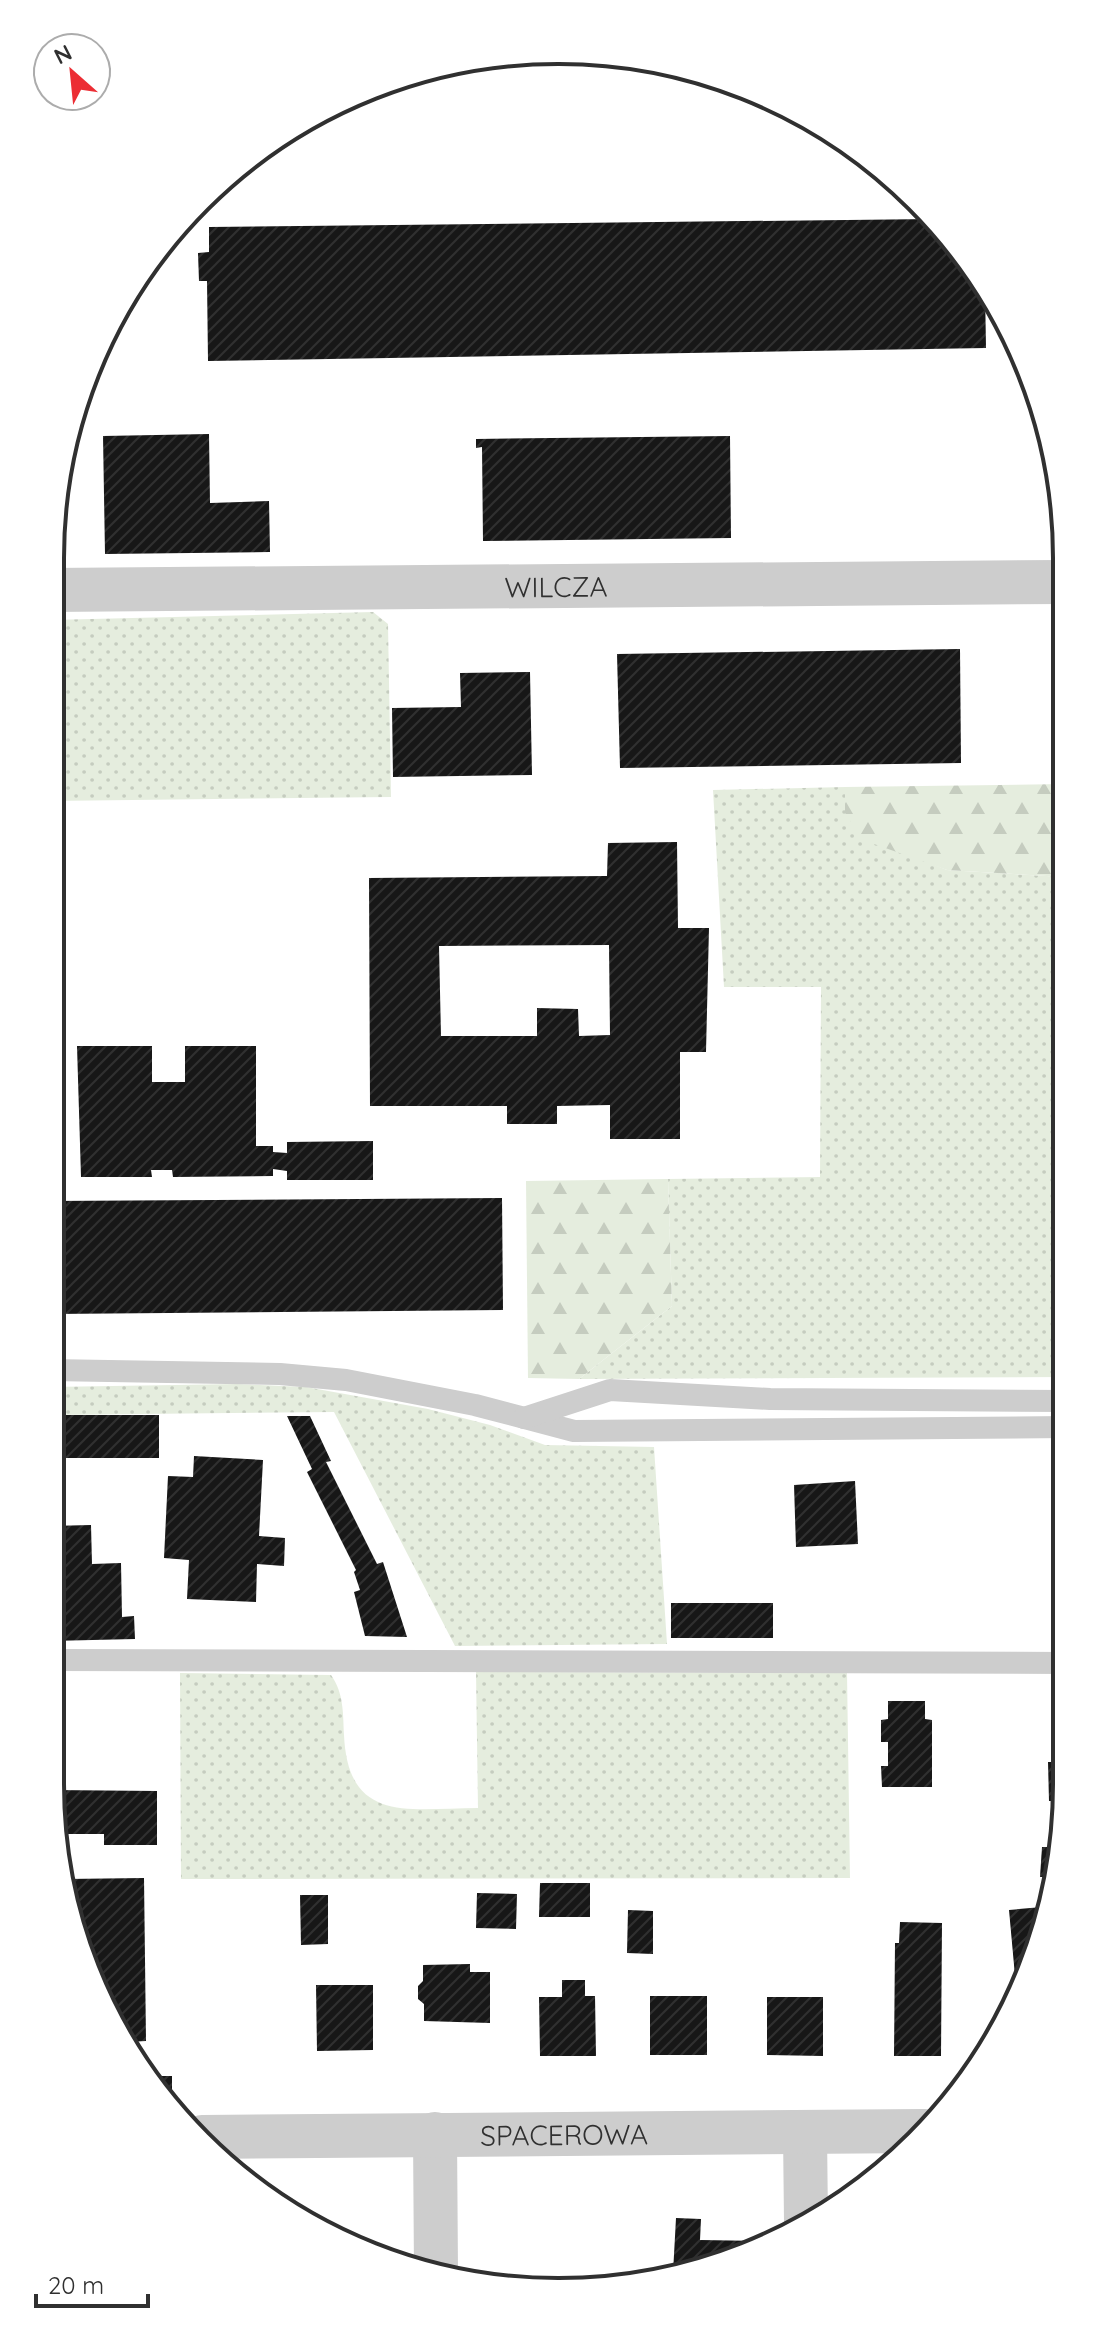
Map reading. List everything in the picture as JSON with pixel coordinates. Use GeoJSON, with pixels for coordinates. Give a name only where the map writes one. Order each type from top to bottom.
{"type":"FeatureCollection","features":[{"type":"Feature","properties":{"kind":"street","name":"WILCZA"},"geometry":{"type":"LineString","coordinates":[[64,590],[1053,582]]}},
{"type":"Feature","properties":{"kind":"street","name":"SPACEROWA"},"geometry":{"type":"LineString","coordinates":[[213,2137],[910,2131]]}},
{"type":"Feature","properties":{"kind":"street"},"geometry":{"type":"LineString","coordinates":[[805,2132],[806,2212]]}},
{"type":"Feature","properties":{"kind":"street"},"geometry":{"type":"LineString","coordinates":[[435,2134],[436,2262]]}},
{"type":"Feature","properties":{"kind":"lane"},"geometry":{"type":"LineString","coordinates":[[64,1370],[280,1374],[346,1380],[574,1431],[1053,1427]]}},
{"type":"Feature","properties":{"kind":"lane"},"geometry":{"type":"LineString","coordinates":[[524,1418],[610,1390],[770,1399],[1053,1401]]}},
{"type":"Feature","properties":{"kind":"lane"},"geometry":{"type":"LineString","coordinates":[[680,1430],[693,1395]]}},
{"type":"Feature","properties":{"kind":"lane"},"geometry":{"type":"LineString","coordinates":[[64,1660],[1053,1663]]}},
{"type":"Feature","properties":{"kind":"green space"},"geometry":{"type":"Polygon","coordinates":[[[373,612],[388,624],[391,797],[64,801],[64,620],[373,612]]]}},
{"type":"Feature","properties":{"kind":"green space"},"geometry":{"type":"Polygon","coordinates":[[[1053,784],[1053,876],[947,870],[863,840],[845,813],[845,787],[1053,784]]]}},
{"type":"Feature","properties":{"kind":"green space"},"geometry":{"type":"Polygon","coordinates":[[[845,787],[845,813],[908,854],[947,870],[1053,876],[1053,1377],[579,1379],[672,1306],[668,1179],[820,1177],[821,987],[724,987],[713,790],[845,787]]]}},
{"type":"Feature","properties":{"kind":"green space"},"geometry":{"type":"Polygon","coordinates":[[[668,1179],[672,1306],[579,1379],[528,1378],[526,1181],[668,1179]]]}},
{"type":"Feature","properties":{"kind":"green space"},"geometry":{"type":"Polygon","coordinates":[[[237,1384],[306,1387],[428,1409],[490,1425],[545,1445],[654,1447],[667,1644],[455,1646],[334,1412],[64,1415],[64,1387],[237,1384]]]}},
{"type":"Feature","properties":{"kind":"green space"},"geometry":{"type":"Polygon","coordinates":[[[476,1672],[847,1673],[850,1878],[181,1879],[180,1673],[331,1675],[341,1696],[348,1764],[357,1784],[370,1798],[387,1805],[429,1809],[478,1808],[476,1672]]]}},
{"type":"Feature","properties":{"kind":"building"},"geometry":{"type":"Polygon","coordinates":[[[918,219],[951,257],[985,308],[986,348],[208,361],[207,281],[199,281],[198,253],[209,252],[209,227],[918,219]]]}},
{"type":"Feature","properties":{"kind":"building"},"geometry":{"type":"Polygon","coordinates":[[[209,434],[210,503],[269,501],[270,552],[105,554],[103,436],[209,434]]]}},
{"type":"Feature","properties":{"kind":"building"},"geometry":{"type":"Polygon","coordinates":[[[730,436],[731,538],[483,541],[482,447],[476,448],[476,439],[730,436]]]}},
{"type":"Feature","properties":{"kind":"building"},"geometry":{"type":"Polygon","coordinates":[[[960,649],[961,763],[620,768],[617,654],[960,649]]]}},
{"type":"Feature","properties":{"kind":"building"},"geometry":{"type":"Polygon","coordinates":[[[530,672],[532,775],[393,777],[392,708],[461,707],[460,673],[530,672]]]}},
{"type":"Feature","properties":{"kind":"building"},"geometry":{"type":"Polygon","coordinates":[[[677,842],[678,928],[709,928],[706,1052],[680,1052],[680,1139],[610,1139],[610,1105],[557,1106],[557,1124],[507,1124],[507,1106],[370,1106],[369,878],[607,876],[608,843],[677,842]],[[609,945],[439,946],[441,1036],[537,1036],[537,1008],[578,1009],[579,1036],[610,1035],[609,945]]]}},
{"type":"Feature","properties":{"kind":"building"},"geometry":{"type":"Polygon","coordinates":[[[77,1046],[152,1046],[152,1082],[185,1082],[185,1046],[256,1046],[256,1146],[273,1146],[273,1152],[287,1153],[287,1142],[373,1141],[373,1180],[287,1180],[287,1171],[273,1169],[273,1176],[173,1177],[172,1170],[151,1170],[152,1177],[81,1177],[77,1046]]]}},
{"type":"Feature","properties":{"kind":"building"},"geometry":{"type":"Polygon","coordinates":[[[502,1198],[503,1310],[64,1314],[64,1201],[502,1198]]]}},
{"type":"Feature","properties":{"kind":"building"},"geometry":{"type":"Polygon","coordinates":[[[64,1415],[159,1415],[159,1458],[64,1458],[64,1415]]]}},
{"type":"Feature","properties":{"kind":"building"},"geometry":{"type":"Polygon","coordinates":[[[287,1416],[310,1416],[331,1461],[326,1462],[377,1564],[383,1562],[407,1637],[365,1636],[354,1592],[360,1590],[356,1570],[307,1472],[312,1469],[287,1416]]]}},
{"type":"Feature","properties":{"kind":"building"},"geometry":{"type":"Polygon","coordinates":[[[194,1456],[263,1460],[259,1536],[285,1538],[284,1566],[257,1564],[256,1602],[187,1599],[189,1560],[164,1558],[168,1476],[193,1477],[194,1456]]]}},
{"type":"Feature","properties":{"kind":"building"},"geometry":{"type":"Polygon","coordinates":[[[855,1481],[858,1544],[796,1547],[794,1485],[855,1481]]]}},
{"type":"Feature","properties":{"kind":"building"},"geometry":{"type":"Polygon","coordinates":[[[91,1525],[92,1564],[121,1563],[122,1617],[134,1616],[135,1639],[64,1641],[64,1526],[91,1525]]]}},
{"type":"Feature","properties":{"kind":"building"},"geometry":{"type":"Polygon","coordinates":[[[671,1603],[773,1603],[773,1638],[671,1638],[671,1603]]]}},
{"type":"Feature","properties":{"kind":"building"},"geometry":{"type":"Polygon","coordinates":[[[888,1701],[925,1701],[925,1719],[932,1720],[932,1787],[882,1787],[881,1766],[888,1766],[888,1742],[881,1742],[881,1720],[888,1719],[888,1701]]]}},
{"type":"Feature","properties":{"kind":"building"},"geometry":{"type":"Polygon","coordinates":[[[1048,1762],[1053,1762],[1052,1801],[1049,1801],[1048,1762]]]}},
{"type":"Feature","properties":{"kind":"building"},"geometry":{"type":"Polygon","coordinates":[[[64,1790],[157,1791],[157,1845],[104,1845],[104,1834],[67,1834],[64,1790]]]}},
{"type":"Feature","properties":{"kind":"building"},"geometry":{"type":"Polygon","coordinates":[[[1042,1847],[1049,1847],[1044,1877],[1040,1877],[1042,1847]]]}},
{"type":"Feature","properties":{"kind":"building"},"geometry":{"type":"Polygon","coordinates":[[[144,1878],[146,2041],[137,2042],[102,1973],[90,1942],[74,1879],[144,1878]]]}},
{"type":"Feature","properties":{"kind":"building"},"geometry":{"type":"Polygon","coordinates":[[[540,1883],[590,1883],[590,1917],[539,1917],[540,1883]]]}},
{"type":"Feature","properties":{"kind":"building"},"geometry":{"type":"Polygon","coordinates":[[[477,1893],[517,1894],[516,1929],[476,1928],[477,1893]]]}},
{"type":"Feature","properties":{"kind":"building"},"geometry":{"type":"Polygon","coordinates":[[[300,1895],[328,1895],[328,1944],[301,1945],[300,1895]]]}},
{"type":"Feature","properties":{"kind":"building"},"geometry":{"type":"Polygon","coordinates":[[[1037,1907],[1015,1974],[1009,1910],[1037,1907]]]}},
{"type":"Feature","properties":{"kind":"building"},"geometry":{"type":"Polygon","coordinates":[[[628,1910],[653,1911],[653,1954],[627,1953],[628,1910]]]}},
{"type":"Feature","properties":{"kind":"building"},"geometry":{"type":"Polygon","coordinates":[[[900,1922],[942,1923],[941,2056],[894,2056],[895,1943],[899,1943],[900,1922]]]}},
{"type":"Feature","properties":{"kind":"building"},"geometry":{"type":"Polygon","coordinates":[[[470,1964],[470,1972],[490,1972],[490,2023],[424,2021],[424,2004],[418,1999],[423,1965],[470,1964]]]}},
{"type":"Feature","properties":{"kind":"building"},"geometry":{"type":"Polygon","coordinates":[[[562,1980],[585,1980],[585,1996],[595,1996],[596,2056],[540,2056],[539,1997],[562,1997],[562,1980]]]}},
{"type":"Feature","properties":{"kind":"building"},"geometry":{"type":"Polygon","coordinates":[[[316,1985],[373,1985],[373,2050],[317,2051],[316,1985]]]}},
{"type":"Feature","properties":{"kind":"building"},"geometry":{"type":"Polygon","coordinates":[[[650,1996],[707,1996],[707,2055],[650,2055],[650,1996]]]}},
{"type":"Feature","properties":{"kind":"building"},"geometry":{"type":"Polygon","coordinates":[[[767,1997],[823,1997],[823,2056],[767,2055],[767,1997]]]}},
{"type":"Feature","properties":{"kind":"building"},"geometry":{"type":"Polygon","coordinates":[[[160,2076],[172,2076],[172,2092],[160,2076]]]}},
{"type":"Feature","properties":{"kind":"building"},"geometry":{"type":"Polygon","coordinates":[[[676,2218],[701,2219],[700,2240],[746,2241],[717,2252],[674,2264],[676,2218]]]}}]}
